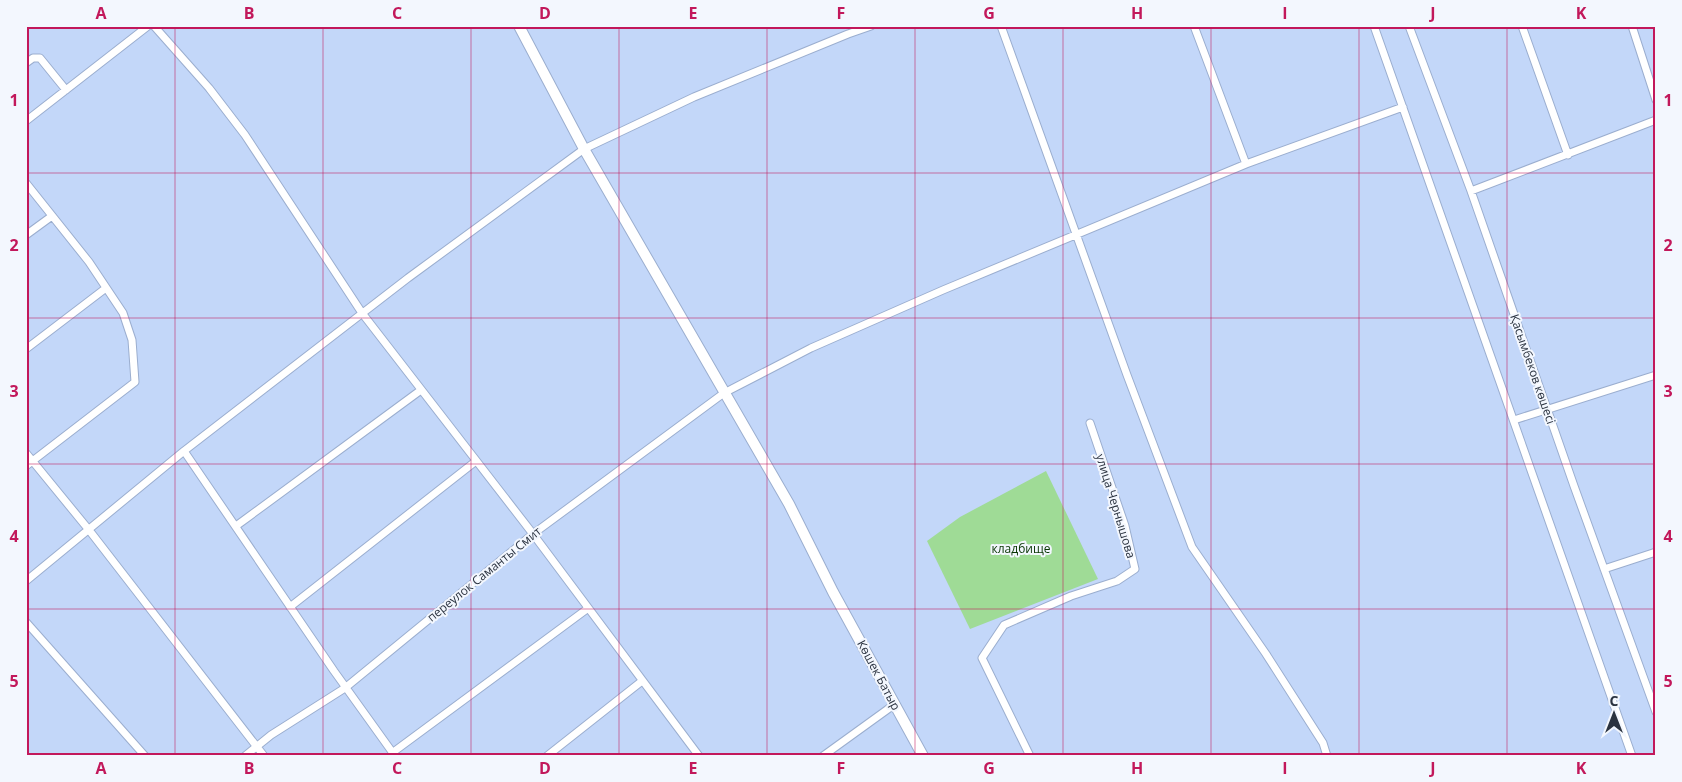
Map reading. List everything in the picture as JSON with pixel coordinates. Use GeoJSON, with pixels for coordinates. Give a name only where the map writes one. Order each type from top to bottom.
{"type":"FeatureCollection","features":[{"type":"Feature","properties":{"kind":"street"},"geometry":{"type":"LineString","coordinates":[[26,120],[148,26]]}},
{"type":"Feature","properties":{"kind":"street"},"geometry":{"type":"LineString","coordinates":[[154,26],[209,88],[245,136],[362,313],[533,534],[699,756]]}},
{"type":"Feature","properties":{"kind":"street","name":"Көшек Батыр"},"geometry":{"type":"LineString","coordinates":[[519,26],[584,149],[788,504],[923,756]]}},
{"type":"Feature","properties":{"kind":"street"},"geometry":{"type":"LineString","coordinates":[[26,581],[184,450],[408,278],[584,149],[694,96],[872,26]]}},
{"type":"Feature","properties":{"kind":"street"},"geometry":{"type":"LineString","coordinates":[[1001,26],[1076,236],[1192,548],[1271,662],[1323,743],[1327,756]]}},
{"type":"Feature","properties":{"kind":"street"},"geometry":{"type":"LineString","coordinates":[[1194,26],[1246,164]]}},
{"type":"Feature","properties":{"kind":"street"},"geometry":{"type":"LineString","coordinates":[[1374,26],[1632,756]]}},
{"type":"Feature","properties":{"kind":"street","name":"Қасымбеков көшесі"},"geometry":{"type":"LineString","coordinates":[[1409,26],[1471,191],[1656,712]]}},
{"type":"Feature","properties":{"kind":"street"},"geometry":{"type":"LineString","coordinates":[[1522,26],[1568,155]]}},
{"type":"Feature","properties":{"kind":"street"},"geometry":{"type":"LineString","coordinates":[[1632,26],[1656,100]]}},
{"type":"Feature","properties":{"kind":"street"},"geometry":{"type":"LineString","coordinates":[[26,63],[33,58],[40,58],[66,90]]}},
{"type":"Feature","properties":{"kind":"street","name":"переулок Саманты Смит"},"geometry":{"type":"LineString","coordinates":[[245,756],[271,735],[345,688],[533,534],[724,392],[854,328],[987,271],[1076,236],[1246,164],[1403,107]]}},
{"type":"Feature","properties":{"kind":"street"},"geometry":{"type":"LineString","coordinates":[[1471,191],[1656,120]]}},
{"type":"Feature","properties":{"kind":"street"},"geometry":{"type":"LineString","coordinates":[[26,183],[89,262],[123,312],[132,340],[136,382],[26,466]]}},
{"type":"Feature","properties":{"kind":"street"},"geometry":{"type":"LineString","coordinates":[[26,235],[52,216]]}},
{"type":"Feature","properties":{"kind":"street"},"geometry":{"type":"LineString","coordinates":[[26,349],[106,288]]}},
{"type":"Feature","properties":{"kind":"street"},"geometry":{"type":"LineString","coordinates":[[1514,420],[1656,375]]}},
{"type":"Feature","properties":{"kind":"street"},"geometry":{"type":"LineString","coordinates":[[236,526],[421,390]]}},
{"type":"Feature","properties":{"kind":"street","name":"улица Чернышова"},"geometry":{"type":"LineString","coordinates":[[1030,756],[982,658],[1004,625],[1071,596],[1117,581],[1135,569],[1125,526],[1090,423]]}},
{"type":"Feature","properties":{"kind":"street"},"geometry":{"type":"LineString","coordinates":[[184,450],[345,688],[394,754],[587,608]]}},
{"type":"Feature","properties":{"kind":"street"},"geometry":{"type":"LineString","coordinates":[[26,453],[89,530],[264,756]]}},
{"type":"Feature","properties":{"kind":"street"},"geometry":{"type":"LineString","coordinates":[[290,607],[476,462]]}},
{"type":"Feature","properties":{"kind":"street"},"geometry":{"type":"LineString","coordinates":[[1604,569],[1656,552]]}},
{"type":"Feature","properties":{"kind":"street"},"geometry":{"type":"LineString","coordinates":[[26,622],[146,756]]}},
{"type":"Feature","properties":{"kind":"street"},"geometry":{"type":"LineString","coordinates":[[547,756],[642,680]]}},
{"type":"Feature","properties":{"kind":"street"},"geometry":{"type":"LineString","coordinates":[[822,756],[895,704]]}},
{"type":"Feature","properties":{"kind":"green space","name":"кладбище"},"geometry":{"type":"Polygon","coordinates":[[[1046,471],[1098,579],[970,629],[927,541],[960,517],[1046,471]]]}}]}
